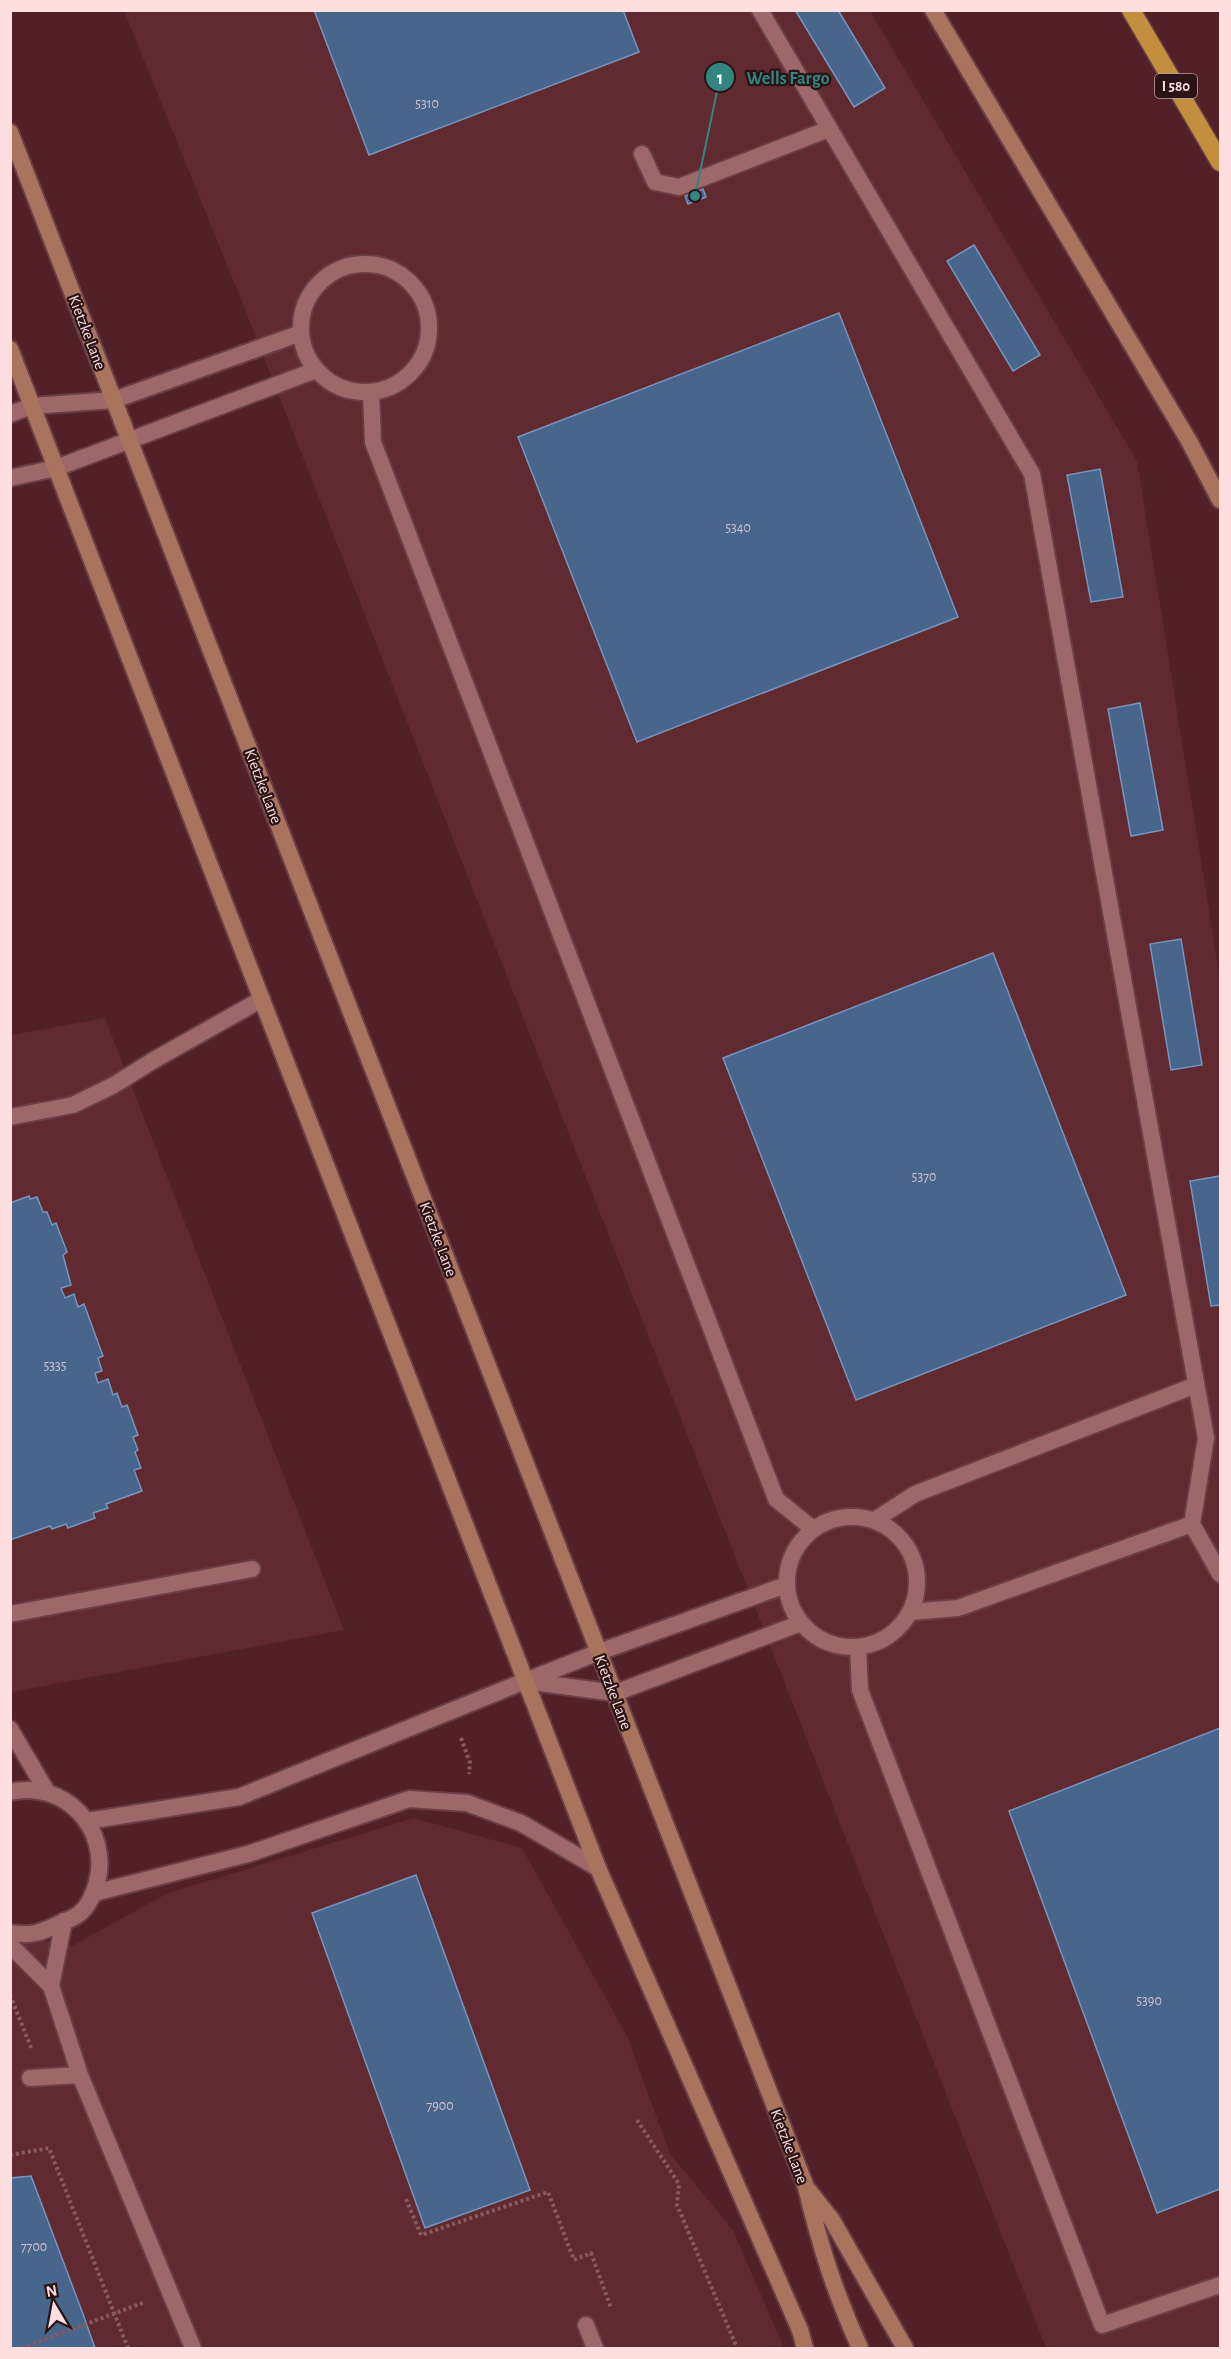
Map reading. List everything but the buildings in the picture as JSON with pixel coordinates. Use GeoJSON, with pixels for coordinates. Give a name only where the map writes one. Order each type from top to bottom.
{"type":"FeatureCollection","features":[{"type":"Feature","properties":{"kind":"highway","name":"I 580"},"geometry":{"type":"LineString","coordinates":[[1131,10],[1221,162]]}},
{"type":"Feature","properties":{"kind":"main road"},"geometry":{"type":"LineString","coordinates":[[933,10],[1190,441],[1221,501]]}},
{"type":"Feature","properties":{"kind":"main road","name":"Kietzke Lane"},"geometry":{"type":"LineString","coordinates":[[10,132],[806,2187],[820,2245],[836,2296],[860,2349]]}},
{"type":"Feature","properties":{"kind":"main road"},"geometry":{"type":"LineString","coordinates":[[10,349],[598,1868],[800,2330],[805,2349]]}},
{"type":"Feature","properties":{"kind":"main road"},"geometry":{"type":"LineString","coordinates":[[806,2187],[832,2220],[903,2348]]}},
{"type":"Feature","properties":{"kind":"street"},"geometry":{"type":"LineString","coordinates":[[760,10],[1032,474],[1206,1438],[1192,1524],[1221,1574]]}},
{"type":"Feature","properties":{"kind":"street"},"geometry":{"type":"LineString","coordinates":[[642,154],[655,182],[679,187],[829,129]]}},
{"type":"Feature","properties":{"kind":"street"},"geometry":{"type":"LineString","coordinates":[[364,264],[386,267],[405,278],[420,294],[429,315],[430,336],[423,358],[410,375],[391,388],[371,393],[351,391],[332,384],[316,370],[306,353],[301,333],[303,313],[311,294],[324,279],[342,269],[364,264]]}},
{"type":"Feature","properties":{"kind":"street"},"geometry":{"type":"LineString","coordinates":[[10,414],[32,406],[114,400],[301,333]]}},
{"type":"Feature","properties":{"kind":"street"},"geometry":{"type":"LineString","coordinates":[[10,478],[56,468],[316,370]]}},
{"type":"Feature","properties":{"kind":"street"},"geometry":{"type":"LineString","coordinates":[[371,393],[373,442],[776,1499],[813,1529]]}},
{"type":"Feature","properties":{"kind":"street"},"geometry":{"type":"LineString","coordinates":[[10,1117],[73,1105],[114,1085],[262,999]]}},
{"type":"Feature","properties":{"kind":"street"},"geometry":{"type":"LineString","coordinates":[[875,1520],[915,1494],[1196,1385]]}},
{"type":"Feature","properties":{"kind":"street"},"geometry":{"type":"LineString","coordinates":[[854,1516],[875,1520],[894,1531],[909,1548],[917,1569],[918,1591],[911,1612],[897,1630],[879,1642],[858,1647],[837,1646],[817,1637],[801,1623],[791,1605],[786,1585],[789,1564],[798,1545],[813,1529],[832,1520],[854,1516]]}},
{"type":"Feature","properties":{"kind":"street"},"geometry":{"type":"LineString","coordinates":[[911,1612],[958,1608],[1192,1524]]}},
{"type":"Feature","properties":{"kind":"street"},"geometry":{"type":"LineString","coordinates":[[10,1614],[252,1569]]}},
{"type":"Feature","properties":{"kind":"street"},"geometry":{"type":"LineString","coordinates":[[87,1821],[239,1797],[599,1652],[786,1585]]}},
{"type":"Feature","properties":{"kind":"street"},"geometry":{"type":"LineString","coordinates":[[525,1682],[615,1693],[801,1623]]}},
{"type":"Feature","properties":{"kind":"street"},"geometry":{"type":"LineString","coordinates":[[858,1647],[860,1690],[1102,2325],[1221,2285]]}},
{"type":"Feature","properties":{"kind":"street"},"geometry":{"type":"LineString","coordinates":[[10,1729],[47,1792]]}},
{"type":"Feature","properties":{"kind":"street"},"geometry":{"type":"LineString","coordinates":[[10,1792],[22,1790],[47,1792],[70,1802],[87,1821],[98,1843],[101,1869],[94,1893],[80,1914],[34,1935],[10,1933]]}},
{"type":"Feature","properties":{"kind":"street"},"geometry":{"type":"LineString","coordinates":[[94,1893],[248,1854],[409,1799],[467,1803],[521,1823],[598,1868]]}},
{"type":"Feature","properties":{"kind":"street"},"geometry":{"type":"LineString","coordinates":[[51,1986],[64,1921]]}},
{"type":"Feature","properties":{"kind":"street"},"geometry":{"type":"LineString","coordinates":[[10,1946],[51,1986],[80,2075],[194,2349]]}},
{"type":"Feature","properties":{"kind":"street"},"geometry":{"type":"LineString","coordinates":[[30,2078],[80,2075]]}},
{"type":"Feature","properties":{"kind":"street"},"geometry":{"type":"LineString","coordinates":[[586,2325],[596,2349]]}},
{"type":"Feature","properties":{"kind":"path"},"geometry":{"type":"LineString","coordinates":[[460,1736],[470,1763],[469,1784]]}},
{"type":"Feature","properties":{"kind":"path"},"geometry":{"type":"LineString","coordinates":[[10,1995],[32,2049]]}},
{"type":"Feature","properties":{"kind":"path"},"geometry":{"type":"LineString","coordinates":[[637,2120],[679,2184],[677,2205],[737,2349]]}},
{"type":"Feature","properties":{"kind":"path"},"geometry":{"type":"LineString","coordinates":[[10,2155],[49,2148],[128,2349]]}},
{"type":"Feature","properties":{"kind":"path"},"geometry":{"type":"LineString","coordinates":[[406,2199],[421,2235],[548,2192],[574,2260],[591,2253],[614,2317]]}},
{"type":"Feature","properties":{"kind":"path"},"geometry":{"type":"LineString","coordinates":[[22,2349],[114,2313]]}},
{"type":"Feature","properties":{"kind":"shaded area"},"geometry":{"type":"Polygon","coordinates":[[[124,11],[870,11],[1137,461],[1220,979],[1220,2348],[1046,2348],[242,302],[124,11]]]}},
{"type":"Feature","properties":{"kind":"shaded area"},"geometry":{"type":"Polygon","coordinates":[[[105,1018],[344,1630],[11,1692],[11,1035],[105,1018]]]}},
{"type":"Feature","properties":{"kind":"shaded area"},"geometry":{"type":"Polygon","coordinates":[[[414,1818],[522,1848],[627,2036],[670,2154],[733,2230],[784,2348],[11,2348],[10,1934],[72,1946],[168,1893],[414,1818]]]}},
{"type":"Feature","properties":{"kind":"place","name":"Wells Fargo"},"geometry":{"type":"Point","coordinates":[695,196]}}]}
